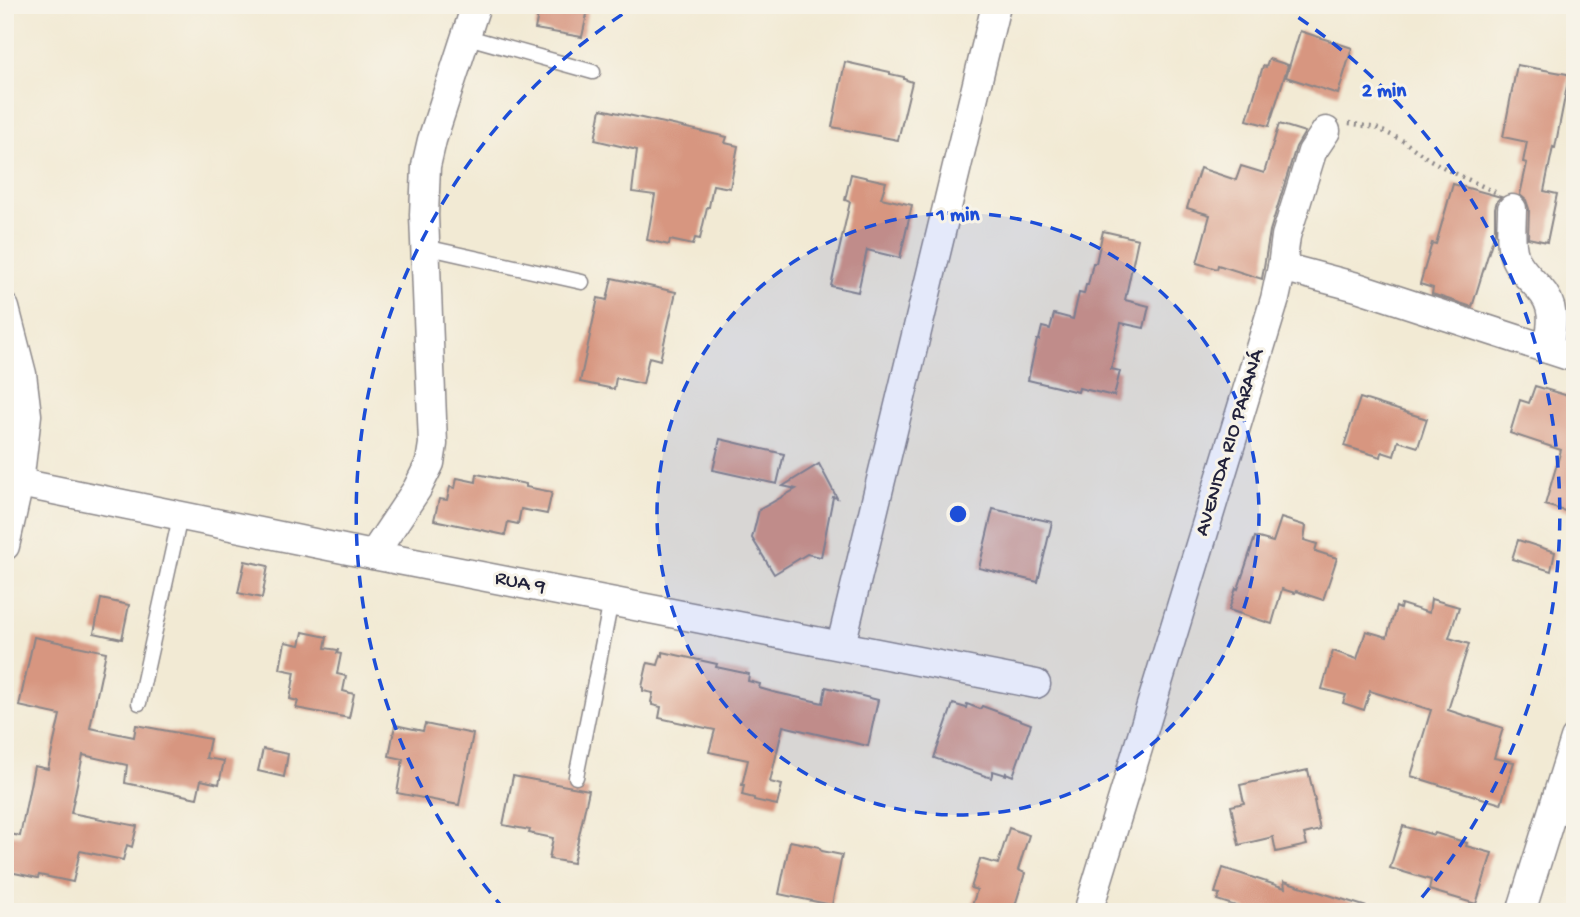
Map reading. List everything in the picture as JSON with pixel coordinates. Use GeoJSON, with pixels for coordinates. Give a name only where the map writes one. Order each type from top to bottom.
{"type":"FeatureCollection","features":[{"type":"Feature","properties":{"kind":"street"},"geometry":{"type":"LineString","coordinates":[[373,555],[417,489],[430,463],[433,444],[425,247],[426,166],[464,36],[476,5]]}},
{"type":"Feature","properties":{"kind":"street"},"geometry":{"type":"LineString","coordinates":[[841,645],[996,5]]}},
{"type":"Feature","properties":{"kind":"street","name":"AVENIDA RIO PARANÁ"},"geometry":{"type":"LineString","coordinates":[[1088,912],[1275,299],[1286,236],[1312,152],[1326,131]]}},
{"type":"Feature","properties":{"kind":"street"},"geometry":{"type":"LineString","coordinates":[[1512,209],[1515,257],[1550,305],[1553,321],[1548,349]]}},
{"type":"Feature","properties":{"kind":"street"},"geometry":{"type":"LineString","coordinates":[[1282,267],[1357,287],[1575,358]]}},
{"type":"Feature","properties":{"kind":"street"},"geometry":{"type":"LineString","coordinates":[[5,308],[22,374],[27,415],[12,482],[5,546]]}},
{"type":"Feature","properties":{"kind":"street","name":"RUA 9"},"geometry":{"type":"LineString","coordinates":[[12,482],[1036,684]]}},
{"type":"Feature","properties":{"kind":"street"},"geometry":{"type":"LineString","coordinates":[[1521,912],[1575,739]]}},
{"type":"Feature","properties":{"kind":"lane"},"geometry":{"type":"LineString","coordinates":[[464,36],[593,72]]}},
{"type":"Feature","properties":{"kind":"lane"},"geometry":{"type":"LineString","coordinates":[[425,247],[582,282]]}},
{"type":"Feature","properties":{"kind":"lane"},"geometry":{"type":"LineString","coordinates":[[139,703],[180,517]]}},
{"type":"Feature","properties":{"kind":"lane"},"geometry":{"type":"LineString","coordinates":[[576,777],[611,601]]}},
{"type":"Feature","properties":{"kind":"path"},"geometry":{"type":"LineString","coordinates":[[1326,131],[1347,123],[1376,128],[1402,140],[1452,172],[1505,196],[1512,209]]}},
{"type":"Feature","properties":{"kind":"building"},"geometry":{"type":"Polygon","coordinates":[[[540,5],[589,5],[582,37],[535,29],[540,5]]]}},
{"type":"Feature","properties":{"kind":"building"},"geometry":{"type":"Polygon","coordinates":[[[1300,31],[1352,48],[1338,94],[1286,77],[1300,31]]]}},
{"type":"Feature","properties":{"kind":"building"},"geometry":{"type":"Polygon","coordinates":[[[1269,59],[1288,65],[1269,126],[1247,120],[1263,66],[1266,67],[1269,59]]]}},
{"type":"Feature","properties":{"kind":"building"},"geometry":{"type":"Polygon","coordinates":[[[845,62],[890,72],[912,82],[898,140],[832,127],[845,62]]]}},
{"type":"Feature","properties":{"kind":"building"},"geometry":{"type":"Polygon","coordinates":[[[1517,65],[1569,76],[1544,191],[1557,194],[1547,242],[1528,238],[1529,209],[1526,200],[1520,195],[1527,163],[1523,162],[1527,142],[1503,137],[1517,65]]]}},
{"type":"Feature","properties":{"kind":"building"},"geometry":{"type":"Polygon","coordinates":[[[601,109],[727,137],[725,143],[738,146],[730,188],[713,185],[700,239],[695,238],[693,245],[670,240],[669,245],[647,240],[655,195],[632,192],[637,150],[595,140],[601,109]]]}},
{"type":"Feature","properties":{"kind":"building"},"geometry":{"type":"Polygon","coordinates":[[[1279,124],[1305,132],[1296,147],[1270,231],[1262,279],[1218,265],[1217,269],[1197,263],[1210,215],[1187,208],[1200,168],[1236,180],[1241,166],[1264,173],[1279,124]]]}},
{"type":"Feature","properties":{"kind":"building"},"geometry":{"type":"Polygon","coordinates":[[[851,174],[886,182],[881,198],[912,205],[900,258],[867,250],[858,292],[831,286],[850,202],[845,200],[851,174]]]}},
{"type":"Feature","properties":{"kind":"building"},"geometry":{"type":"Polygon","coordinates":[[[1453,184],[1501,197],[1495,208],[1495,232],[1472,307],[1432,294],[1433,288],[1420,284],[1432,243],[1436,244],[1453,184]]]}},
{"type":"Feature","properties":{"kind":"building"},"geometry":{"type":"Polygon","coordinates":[[[1103,231],[1138,239],[1125,300],[1149,306],[1144,328],[1121,323],[1111,369],[1120,371],[1114,396],[1079,388],[1078,392],[1028,380],[1042,327],[1050,329],[1054,314],[1073,319],[1079,293],[1084,294],[1093,263],[1096,263],[1103,231]]]}},
{"type":"Feature","properties":{"kind":"building"},"geometry":{"type":"Polygon","coordinates":[[[612,278],[676,292],[660,360],[649,357],[643,384],[616,378],[614,389],[580,382],[598,298],[607,300],[612,278]]]}},
{"type":"Feature","properties":{"kind":"building"},"geometry":{"type":"Polygon","coordinates":[[[1535,386],[1575,398],[1575,514],[1545,505],[1561,450],[1510,433],[1520,400],[1529,403],[1535,386]]]}},
{"type":"Feature","properties":{"kind":"building"},"geometry":{"type":"Polygon","coordinates":[[[1360,398],[1427,419],[1418,447],[1398,441],[1394,456],[1382,452],[1381,457],[1344,446],[1360,398]]]}},
{"type":"Feature","properties":{"kind":"building"},"geometry":{"type":"Polygon","coordinates":[[[720,439],[784,454],[777,484],[713,470],[720,439]]]}},
{"type":"Feature","properties":{"kind":"building"},"geometry":{"type":"Polygon","coordinates":[[[819,464],[837,498],[833,497],[821,557],[807,554],[774,574],[752,538],[759,510],[796,489],[783,486],[819,464]]]}},
{"type":"Feature","properties":{"kind":"building"},"geometry":{"type":"Polygon","coordinates":[[[477,474],[552,492],[547,514],[521,509],[518,524],[508,522],[505,535],[434,520],[439,499],[447,500],[450,487],[455,488],[457,478],[476,482],[477,474]]]}},
{"type":"Feature","properties":{"kind":"building"},"geometry":{"type":"Polygon","coordinates":[[[993,509],[1052,522],[1038,582],[979,568],[993,509]]]}},
{"type":"Feature","properties":{"kind":"building"},"geometry":{"type":"Polygon","coordinates":[[[1281,518],[1306,526],[1304,540],[1317,544],[1315,551],[1337,558],[1323,600],[1282,589],[1272,624],[1229,610],[1255,537],[1273,542],[1281,518]]]}},
{"type":"Feature","properties":{"kind":"building"},"geometry":{"type":"Polygon","coordinates":[[[1518,540],[1555,552],[1551,571],[1512,559],[1518,540]]]}},
{"type":"Feature","properties":{"kind":"building"},"geometry":{"type":"Polygon","coordinates":[[[245,561],[268,566],[262,598],[238,593],[245,561]]]}},
{"type":"Feature","properties":{"kind":"building"},"geometry":{"type":"Polygon","coordinates":[[[101,599],[129,605],[122,639],[94,633],[101,599]]]}},
{"type":"Feature","properties":{"kind":"building"},"geometry":{"type":"Polygon","coordinates":[[[1431,599],[1459,607],[1449,638],[1469,644],[1448,710],[1503,728],[1494,758],[1514,762],[1501,804],[1411,776],[1431,710],[1370,691],[1364,710],[1343,703],[1346,695],[1322,689],[1333,651],[1357,659],[1366,631],[1387,637],[1396,607],[1400,609],[1401,604],[1429,613],[1431,599]]]}},
{"type":"Feature","properties":{"kind":"building"},"geometry":{"type":"Polygon","coordinates":[[[303,632],[327,637],[325,648],[338,650],[337,653],[341,654],[337,674],[346,676],[343,691],[354,694],[349,718],[296,708],[298,701],[290,699],[295,672],[280,669],[285,642],[300,645],[303,632]]]}},
{"type":"Feature","properties":{"kind":"building"},"geometry":{"type":"Polygon","coordinates":[[[34,637],[106,652],[90,728],[134,737],[136,725],[210,739],[206,758],[224,761],[219,784],[201,780],[197,798],[125,783],[127,765],[83,755],[71,813],[137,826],[132,847],[127,845],[123,860],[80,851],[73,882],[5,871],[5,833],[20,836],[34,766],[48,769],[60,715],[19,706],[34,637]]]}},
{"type":"Feature","properties":{"kind":"building"},"geometry":{"type":"Polygon","coordinates":[[[663,652],[749,674],[748,681],[773,692],[823,703],[826,687],[878,700],[868,746],[783,726],[770,782],[782,785],[777,805],[742,795],[748,760],[709,752],[715,730],[659,718],[661,707],[652,705],[653,693],[643,691],[648,663],[658,665],[663,652]]]}},
{"type":"Feature","properties":{"kind":"building"},"geometry":{"type":"Polygon","coordinates":[[[953,704],[966,708],[967,704],[980,709],[982,706],[1031,724],[1013,776],[993,771],[991,778],[934,758],[953,704]]]}},
{"type":"Feature","properties":{"kind":"building"},"geometry":{"type":"Polygon","coordinates":[[[425,724],[473,734],[459,805],[397,793],[403,759],[389,756],[395,725],[423,731],[425,724]]]}},
{"type":"Feature","properties":{"kind":"building"},"geometry":{"type":"Polygon","coordinates":[[[263,749],[288,754],[284,777],[258,771],[263,749]]]}},
{"type":"Feature","properties":{"kind":"building"},"geometry":{"type":"Polygon","coordinates":[[[1308,770],[1320,830],[1304,834],[1307,845],[1276,852],[1273,837],[1239,845],[1231,806],[1244,803],[1240,785],[1308,770]]]}},
{"type":"Feature","properties":{"kind":"building"},"geometry":{"type":"Polygon","coordinates":[[[513,776],[589,790],[573,863],[549,859],[553,838],[503,825],[513,776]]]}},
{"type":"Feature","properties":{"kind":"building"},"geometry":{"type":"Polygon","coordinates":[[[1403,826],[1434,835],[1435,833],[1492,853],[1476,904],[1429,890],[1431,880],[1390,868],[1403,826]]]}},
{"type":"Feature","properties":{"kind":"building"},"geometry":{"type":"Polygon","coordinates":[[[1009,828],[1029,835],[1018,870],[1025,873],[1013,912],[970,912],[977,890],[971,888],[980,859],[998,864],[1009,828]]]}},
{"type":"Feature","properties":{"kind":"building"},"geometry":{"type":"Polygon","coordinates":[[[790,841],[842,855],[832,905],[779,894],[790,841]]]}},
{"type":"Feature","properties":{"kind":"building"},"geometry":{"type":"Polygon","coordinates":[[[1223,868],[1285,888],[1284,881],[1367,907],[1367,912],[1249,912],[1217,900],[1220,894],[1215,893],[1223,868]]]}}]}
